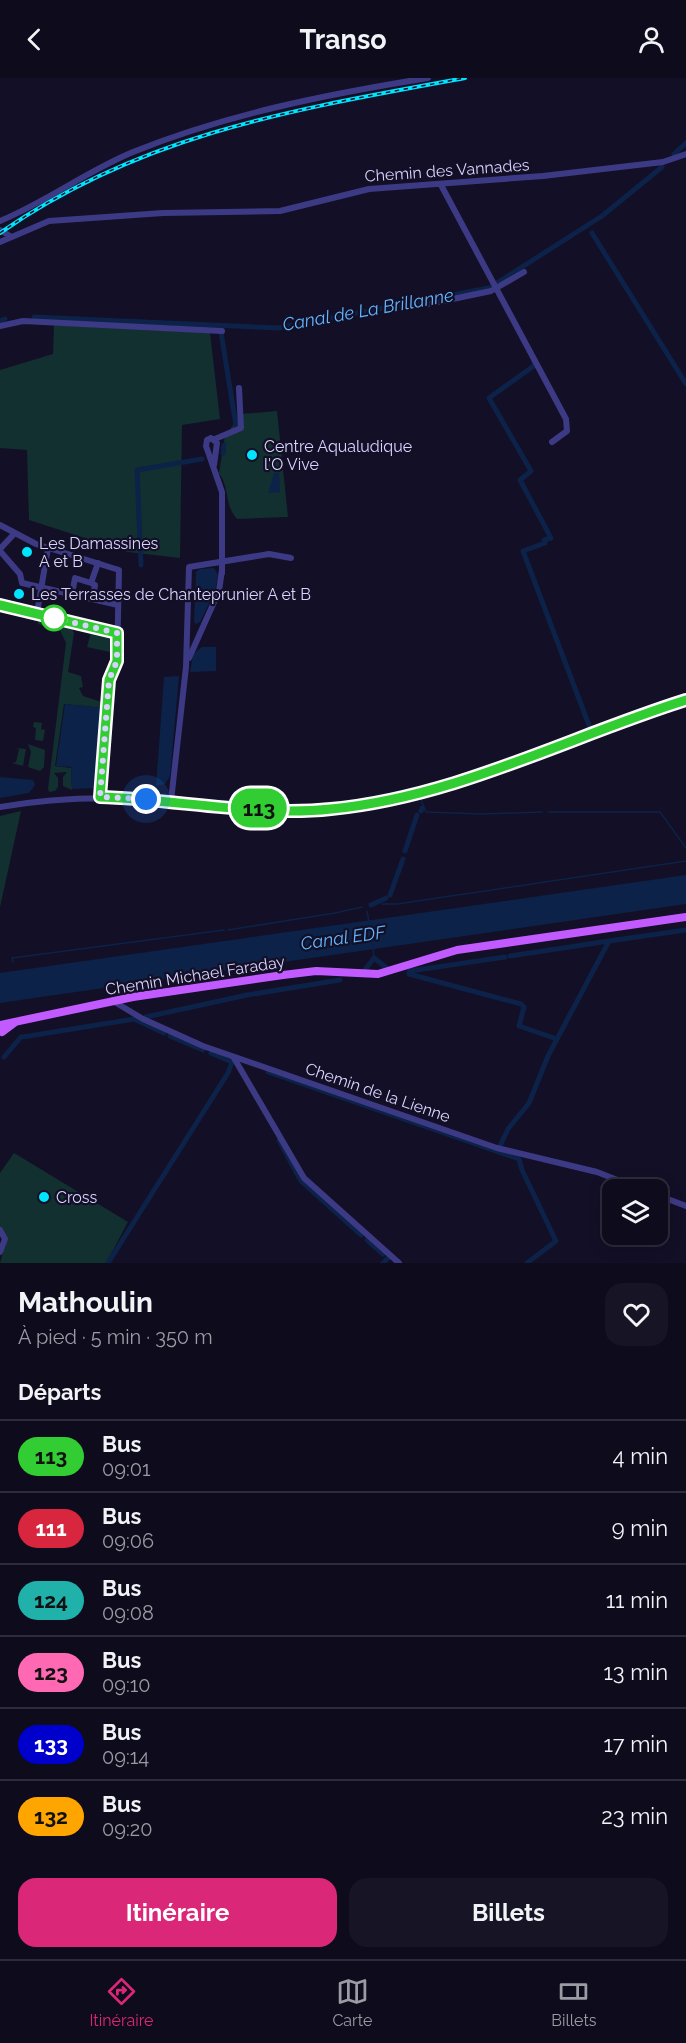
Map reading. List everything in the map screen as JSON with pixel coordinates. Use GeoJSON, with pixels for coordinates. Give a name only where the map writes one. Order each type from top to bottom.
{"type":"FeatureCollection","features":[{"type":"Feature","properties":{"kind":"main road","name":"Chemin Michael Faraday"},"geometry":{"type":"LineString","coordinates":[[0,1030],[27,1019],[112,1001],[308,972],[374,975],[463,949],[686,917]]}},
{"type":"Feature","properties":{"kind":"street"},"geometry":{"type":"LineString","coordinates":[[0,221],[93,171],[179,135],[267,110],[428,78]]}},
{"type":"Feature","properties":{"kind":"street","name":"Chemin des Vannades"},"geometry":{"type":"LineString","coordinates":[[0,242],[49,221],[163,213],[268,212],[306,206],[369,189],[441,185],[656,163],[686,154]]}},
{"type":"Feature","properties":{"kind":"street"},"geometry":{"type":"LineString","coordinates":[[441,185],[567,422],[566,432],[552,442]]}},
{"type":"Feature","properties":{"kind":"street"},"geometry":{"type":"LineString","coordinates":[[0,230],[10,236]]}},
{"type":"Feature","properties":{"kind":"street"},"geometry":{"type":"LineString","coordinates":[[424,305],[495,285],[524,272]]}},
{"type":"Feature","properties":{"kind":"street"},"geometry":{"type":"LineString","coordinates":[[0,326],[23,321],[222,331]]}},
{"type":"Feature","properties":{"kind":"street"},"geometry":{"type":"LineString","coordinates":[[186,667],[219,591],[222,573],[222,492],[206,443],[208,439],[215,439],[241,428],[239,388]]}},
{"type":"Feature","properties":{"kind":"street"},"geometry":{"type":"LineString","coordinates":[[214,465],[217,445],[215,439]]}},
{"type":"Feature","properties":{"kind":"street"},"geometry":{"type":"LineString","coordinates":[[0,525],[14,534],[48,548],[119,570],[117,661],[109,680],[100,797]]}},
{"type":"Feature","properties":{"kind":"street"},"geometry":{"type":"LineString","coordinates":[[14,534],[1,548],[20,574],[20,582],[118,605]]}},
{"type":"Feature","properties":{"kind":"street"},"geometry":{"type":"LineString","coordinates":[[37,613],[48,548]]}},
{"type":"Feature","properties":{"kind":"street"},"geometry":{"type":"LineString","coordinates":[[171,801],[186,667],[189,567],[269,554],[291,558]]}},
{"type":"Feature","properties":{"kind":"street"},"geometry":{"type":"LineString","coordinates":[[72,594],[75,578],[91,583],[98,563]]}},
{"type":"Feature","properties":{"kind":"street"},"geometry":{"type":"LineString","coordinates":[[210,563],[219,566],[222,573]]}},
{"type":"Feature","properties":{"kind":"street"},"geometry":{"type":"LineString","coordinates":[[93,584],[93,599]]}},
{"type":"Feature","properties":{"kind":"street"},"geometry":{"type":"LineString","coordinates":[[0,605],[116,632]]}},
{"type":"Feature","properties":{"kind":"street"},"geometry":{"type":"LineString","coordinates":[[188,623],[191,629],[201,628]]}},
{"type":"Feature","properties":{"kind":"street"},"geometry":{"type":"LineString","coordinates":[[0,807],[53,799],[100,797],[299,810],[329,810],[382,802],[455,784],[640,714],[686,700]]}},
{"type":"Feature","properties":{"kind":"street","name":"Chemin de la Lienne"},"geometry":{"type":"LineString","coordinates":[[112,1001],[167,1031],[234,1057],[491,1146],[597,1172],[615,1179]]}},
{"type":"Feature","properties":{"kind":"street"},"geometry":{"type":"LineString","coordinates":[[234,1057],[304,1178],[399,1263]]}},
{"type":"Feature","properties":{"kind":"street"},"geometry":{"type":"LineString","coordinates":[[668,1199],[686,1206]]}},
{"type":"Feature","properties":{"kind":"street"},"geometry":{"type":"LineString","coordinates":[[0,1230],[4,1242],[0,1252]]}},
{"type":"Feature","properties":{"kind":"green space"},"geometry":{"type":"Polygon","coordinates":[[[54,325],[210,333],[220,419],[182,425],[180,558],[128,552],[29,520],[27,450],[0,448],[0,370],[53,354],[54,325]]]}},
{"type":"Feature","properties":{"kind":"green space","name":"Centre Aqualudique l'O Vive"},"geometry":{"type":"Polygon","coordinates":[[[277,411],[288,517],[237,519],[230,508],[225,485],[219,473],[225,436],[241,414],[277,411]]]}},
{"type":"Feature","properties":{"kind":"green space"},"geometry":{"type":"Polygon","coordinates":[[[39,619],[71,627],[74,633],[68,672],[81,676],[83,687],[79,688],[83,696],[105,703],[104,708],[64,704],[55,766],[71,768],[72,790],[63,786],[63,777],[67,772],[54,773],[58,778],[58,787],[55,791],[49,792],[48,789],[66,643],[60,630],[38,624],[39,619]]]}},
{"type":"Feature","properties":{"kind":"green space"},"geometry":{"type":"Polygon","coordinates":[[[91,632],[112,636],[114,653],[87,647],[91,632]]]}},
{"type":"Feature","properties":{"kind":"green space"},"geometry":{"type":"Polygon","coordinates":[[[34,722],[42,723],[41,729],[45,730],[43,741],[35,740],[34,722]]]}},
{"type":"Feature","properties":{"kind":"green space"},"geometry":{"type":"Polygon","coordinates":[[[28,744],[45,750],[44,767],[40,771],[28,767],[31,752],[28,744]]]}},
{"type":"Feature","properties":{"kind":"green space"},"geometry":{"type":"Polygon","coordinates":[[[15,748],[26,749],[23,766],[12,763],[16,762],[19,749],[15,748]]]}},
{"type":"Feature","properties":{"kind":"green space"},"geometry":{"type":"Polygon","coordinates":[[[21,811],[0,907],[0,816],[21,811]]]}},
{"type":"Feature","properties":{"kind":"green space","name":"Cross"},"geometry":{"type":"Polygon","coordinates":[[[14,1153],[128,1222],[106,1263],[0,1263],[7,1237],[0,1227],[0,1173],[14,1153]]]}},
{"type":"Feature","properties":{"kind":"water"},"geometry":{"type":"Polygon","coordinates":[[[274,473],[279,473],[280,492],[268,493],[274,473]]]}},
{"type":"Feature","properties":{"kind":"water"},"geometry":{"type":"Polygon","coordinates":[[[214,568],[218,575],[215,591],[200,622],[196,624],[194,622],[196,572],[200,569],[214,568]]]}},
{"type":"Feature","properties":{"kind":"water"},"geometry":{"type":"Polygon","coordinates":[[[202,647],[216,647],[216,671],[190,672],[193,654],[202,647]]]}},
{"type":"Feature","properties":{"kind":"water"},"geometry":{"type":"Polygon","coordinates":[[[179,676],[170,776],[165,784],[156,786],[164,677],[179,676]]]}},
{"type":"Feature","properties":{"kind":"water"},"geometry":{"type":"Polygon","coordinates":[[[65,704],[104,708],[99,788],[72,789],[71,767],[56,766],[65,704]]]}},
{"type":"Feature","properties":{"kind":"water"},"geometry":{"type":"Polygon","coordinates":[[[0,777],[33,780],[35,785],[29,793],[0,798],[0,777]]]}},
{"type":"Feature","properties":{"kind":"water","name":"Canal EDF"},"geometry":{"type":"Polygon","coordinates":[[[686,875],[686,904],[0,1003],[0,973],[686,875]]]}},
{"type":"Feature","properties":{"kind":"waterway","name":"Canal de La Brillanne"},"geometry":{"type":"LineString","coordinates":[[674,154],[686,143]]}},
{"type":"Feature","properties":{"kind":"waterway","name":"Canal de La Brillanne"},"geometry":{"type":"LineString","coordinates":[[34,317],[278,328],[489,288],[602,216],[662,167]]}},
{"type":"Feature","properties":{"kind":"waterway"},"geometry":{"type":"LineString","coordinates":[[592,233],[686,384]]}},
{"type":"Feature","properties":{"kind":"waterway","name":"Canal de La Brillanne"},"geometry":{"type":"LineString","coordinates":[[0,321],[5,319]]}},
{"type":"Feature","properties":{"kind":"waterway","name":"Canal de La Brillanne"},"geometry":{"type":"LineString","coordinates":[[221,332],[236,426]]}},
{"type":"Feature","properties":{"kind":"waterway"},"geometry":{"type":"LineString","coordinates":[[534,361],[535,365],[489,398],[531,471],[520,480],[551,538],[544,540]]}},
{"type":"Feature","properties":{"kind":"waterway","name":"Canal de La Brillanne"},"geometry":{"type":"LineString","coordinates":[[223,453],[224,445]]}},
{"type":"Feature","properties":{"kind":"waterway","name":"Canal de La Brillanne"},"geometry":{"type":"LineString","coordinates":[[141,565],[137,470],[202,459]]}},
{"type":"Feature","properties":{"kind":"waterway"},"geometry":{"type":"LineString","coordinates":[[545,543],[523,551],[590,728]]}},
{"type":"Feature","properties":{"kind":"waterway"},"geometry":{"type":"LineString","coordinates":[[578,733],[673,699]]}},
{"type":"Feature","properties":{"kind":"waterway"},"geometry":{"type":"LineString","coordinates":[[526,753],[569,736]]}},
{"type":"Feature","properties":{"kind":"waterway"},"geometry":{"type":"LineString","coordinates":[[359,800],[418,790],[519,756]]}},
{"type":"Feature","properties":{"kind":"waterway"},"geometry":{"type":"LineString","coordinates":[[104,795],[149,796]]}},
{"type":"Feature","properties":{"kind":"waterway"},"geometry":{"type":"LineString","coordinates":[[420,797],[426,812],[482,814],[542,812]]}},
{"type":"Feature","properties":{"kind":"waterway"},"geometry":{"type":"LineString","coordinates":[[199,799],[310,806],[353,801]]}},
{"type":"Feature","properties":{"kind":"waterway"},"geometry":{"type":"LineString","coordinates":[[548,812],[660,812],[686,848]]}},
{"type":"Feature","properties":{"kind":"waterway"},"geometry":{"type":"LineString","coordinates":[[405,851],[417,815]]}},
{"type":"Feature","properties":{"kind":"waterway"},"geometry":{"type":"LineString","coordinates":[[390,895],[403,859]]}},
{"type":"Feature","properties":{"kind":"waterway"},"geometry":{"type":"LineString","coordinates":[[382,904],[397,904],[686,861]]}},
{"type":"Feature","properties":{"kind":"waterway"},"geometry":{"type":"LineString","coordinates":[[371,905],[386,898]]}},
{"type":"Feature","properties":{"kind":"waterway"},"geometry":{"type":"LineString","coordinates":[[228,930],[362,907]]}},
{"type":"Feature","properties":{"kind":"waterway"},"geometry":{"type":"LineString","coordinates":[[367,911],[369,922]]}},
{"type":"Feature","properties":{"kind":"waterway"},"geometry":{"type":"LineString","coordinates":[[13,962],[12,958],[224,930]]}},
{"type":"Feature","properties":{"kind":"waterway"},"geometry":{"type":"LineString","coordinates":[[609,941],[686,930]]}},
{"type":"Feature","properties":{"kind":"waterway"},"geometry":{"type":"LineString","coordinates":[[500,1146],[508,1129],[529,1103],[548,1056],[609,941],[510,956]]}},
{"type":"Feature","properties":{"kind":"waterway"},"geometry":{"type":"LineString","coordinates":[[373,947],[374,958]]}},
{"type":"Feature","properties":{"kind":"waterway"},"geometry":{"type":"LineString","coordinates":[[410,971],[505,957]]}},
{"type":"Feature","properties":{"kind":"waterway"},"geometry":{"type":"LineString","coordinates":[[364,971],[374,958],[387,968]]}},
{"type":"Feature","properties":{"kind":"waterway"},"geometry":{"type":"LineString","coordinates":[[410,971],[409,974],[521,1004],[524,1007],[519,1026],[557,1039]]}},
{"type":"Feature","properties":{"kind":"waterway"},"geometry":{"type":"LineString","coordinates":[[146,1017],[247,995],[340,980]]}},
{"type":"Feature","properties":{"kind":"waterway"},"geometry":{"type":"LineString","coordinates":[[4,1057],[21,1037],[134,1019],[164,1033]]}},
{"type":"Feature","properties":{"kind":"waterway"},"geometry":{"type":"LineString","coordinates":[[170,1036],[203,1050]]}},
{"type":"Feature","properties":{"kind":"waterway"},"geometry":{"type":"LineString","coordinates":[[108,1263],[228,1073],[232,1062],[211,1053]]}},
{"type":"Feature","properties":{"kind":"waterway"},"geometry":{"type":"LineString","coordinates":[[268,1072],[519,1159],[556,1241],[527,1263]]}},
{"type":"Feature","properties":{"kind":"waterway"},"geometry":{"type":"LineString","coordinates":[[279,1140],[301,1181],[361,1235]]}},
{"type":"Feature","properties":{"kind":"waterway"},"geometry":{"type":"LineString","coordinates":[[367,1240],[383,1254]]}},
{"type":"Feature","properties":{"kind":"waterway"},"geometry":{"type":"LineString","coordinates":[[383,1263],[388,1258]]}},
{"type":"Feature","properties":{"kind":"railway"},"geometry":{"type":"LineString","coordinates":[[0,233],[54,199],[110,171],[166,148],[282,114],[465,78]]}},
{"type":"Feature","properties":{"kind":"bus line","name":"113"},"geometry":{"type":"LineString","coordinates":[[0,605],[117,633],[117,661],[109,680],[100,797],[299,810],[329,810],[382,802],[455,784],[640,714],[686,700]]}},
{"type":"Feature","properties":{"kind":"place","name":"Centre Aqualudique l'O Vive"},"geometry":{"type":"Point","coordinates":[252,455]}},
{"type":"Feature","properties":{"kind":"place","name":"Les Damassines A et B"},"geometry":{"type":"Point","coordinates":[27,552]}},
{"type":"Feature","properties":{"kind":"place","name":"Les Terrasses de Chanteprunier A et B"},"geometry":{"type":"Point","coordinates":[19,594]}},
{"type":"Feature","properties":{"kind":"place","name":"Cross"},"geometry":{"type":"Point","coordinates":[44,1197]}},
{"type":"Feature","properties":{"kind":"route"},"geometry":{"type":"LineString","coordinates":[[54,618],[117,633],[117,661],[109,680],[100,797],[146,799]]}}]}
